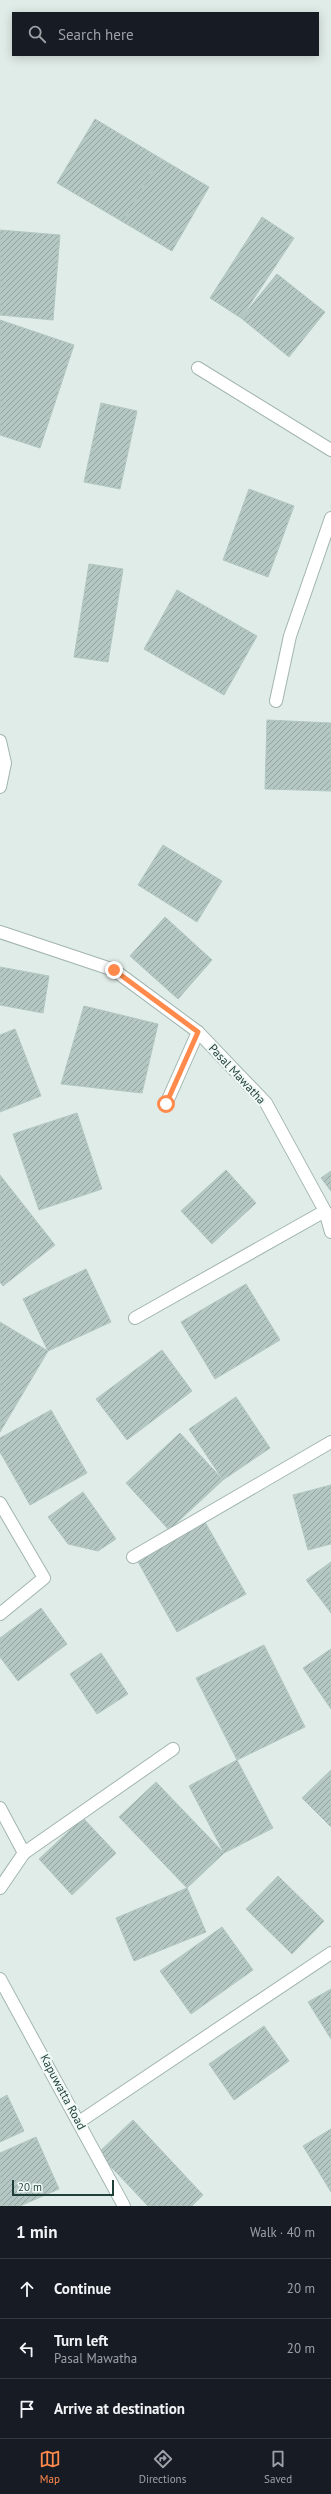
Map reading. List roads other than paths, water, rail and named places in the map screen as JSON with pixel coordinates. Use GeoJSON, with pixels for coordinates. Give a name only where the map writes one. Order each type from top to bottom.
{"type":"FeatureCollection","features":[{"type":"Feature","properties":{"kind":"street"},"geometry":{"type":"LineString","coordinates":[[198,368],[331,450]]}},
{"type":"Feature","properties":{"kind":"street"},"geometry":{"type":"LineString","coordinates":[[276,701],[290,636],[331,518]]}},
{"type":"Feature","properties":{"kind":"street"},"geometry":{"type":"LineString","coordinates":[[0,741],[5,763],[0,787]]}},
{"type":"Feature","properties":{"kind":"street","name":"Pasal Mawatha"},"geometry":{"type":"LineString","coordinates":[[0,932],[114,970],[198,1032],[266,1103],[326,1211],[331,1232]]}},
{"type":"Feature","properties":{"kind":"street"},"geometry":{"type":"LineString","coordinates":[[166,1104],[198,1032]]}},
{"type":"Feature","properties":{"kind":"street"},"geometry":{"type":"LineString","coordinates":[[135,1318],[326,1211]]}},
{"type":"Feature","properties":{"kind":"street"},"geometry":{"type":"LineString","coordinates":[[133,1557],[331,1442]]}},
{"type":"Feature","properties":{"kind":"street"},"geometry":{"type":"LineString","coordinates":[[0,1503],[44,1578],[0,1614]]}},
{"type":"Feature","properties":{"kind":"street"},"geometry":{"type":"LineString","coordinates":[[0,1888],[24,1853],[173,1749]]}},
{"type":"Feature","properties":{"kind":"street"},"geometry":{"type":"LineString","coordinates":[[0,1808],[24,1853]]}},
{"type":"Feature","properties":{"kind":"street"},"geometry":{"type":"LineString","coordinates":[[79,2122],[331,1953]]}},
{"type":"Feature","properties":{"kind":"street","name":"Kapuwatta Road"},"geometry":{"type":"LineString","coordinates":[[0,1979],[124,2206]]}}]}
